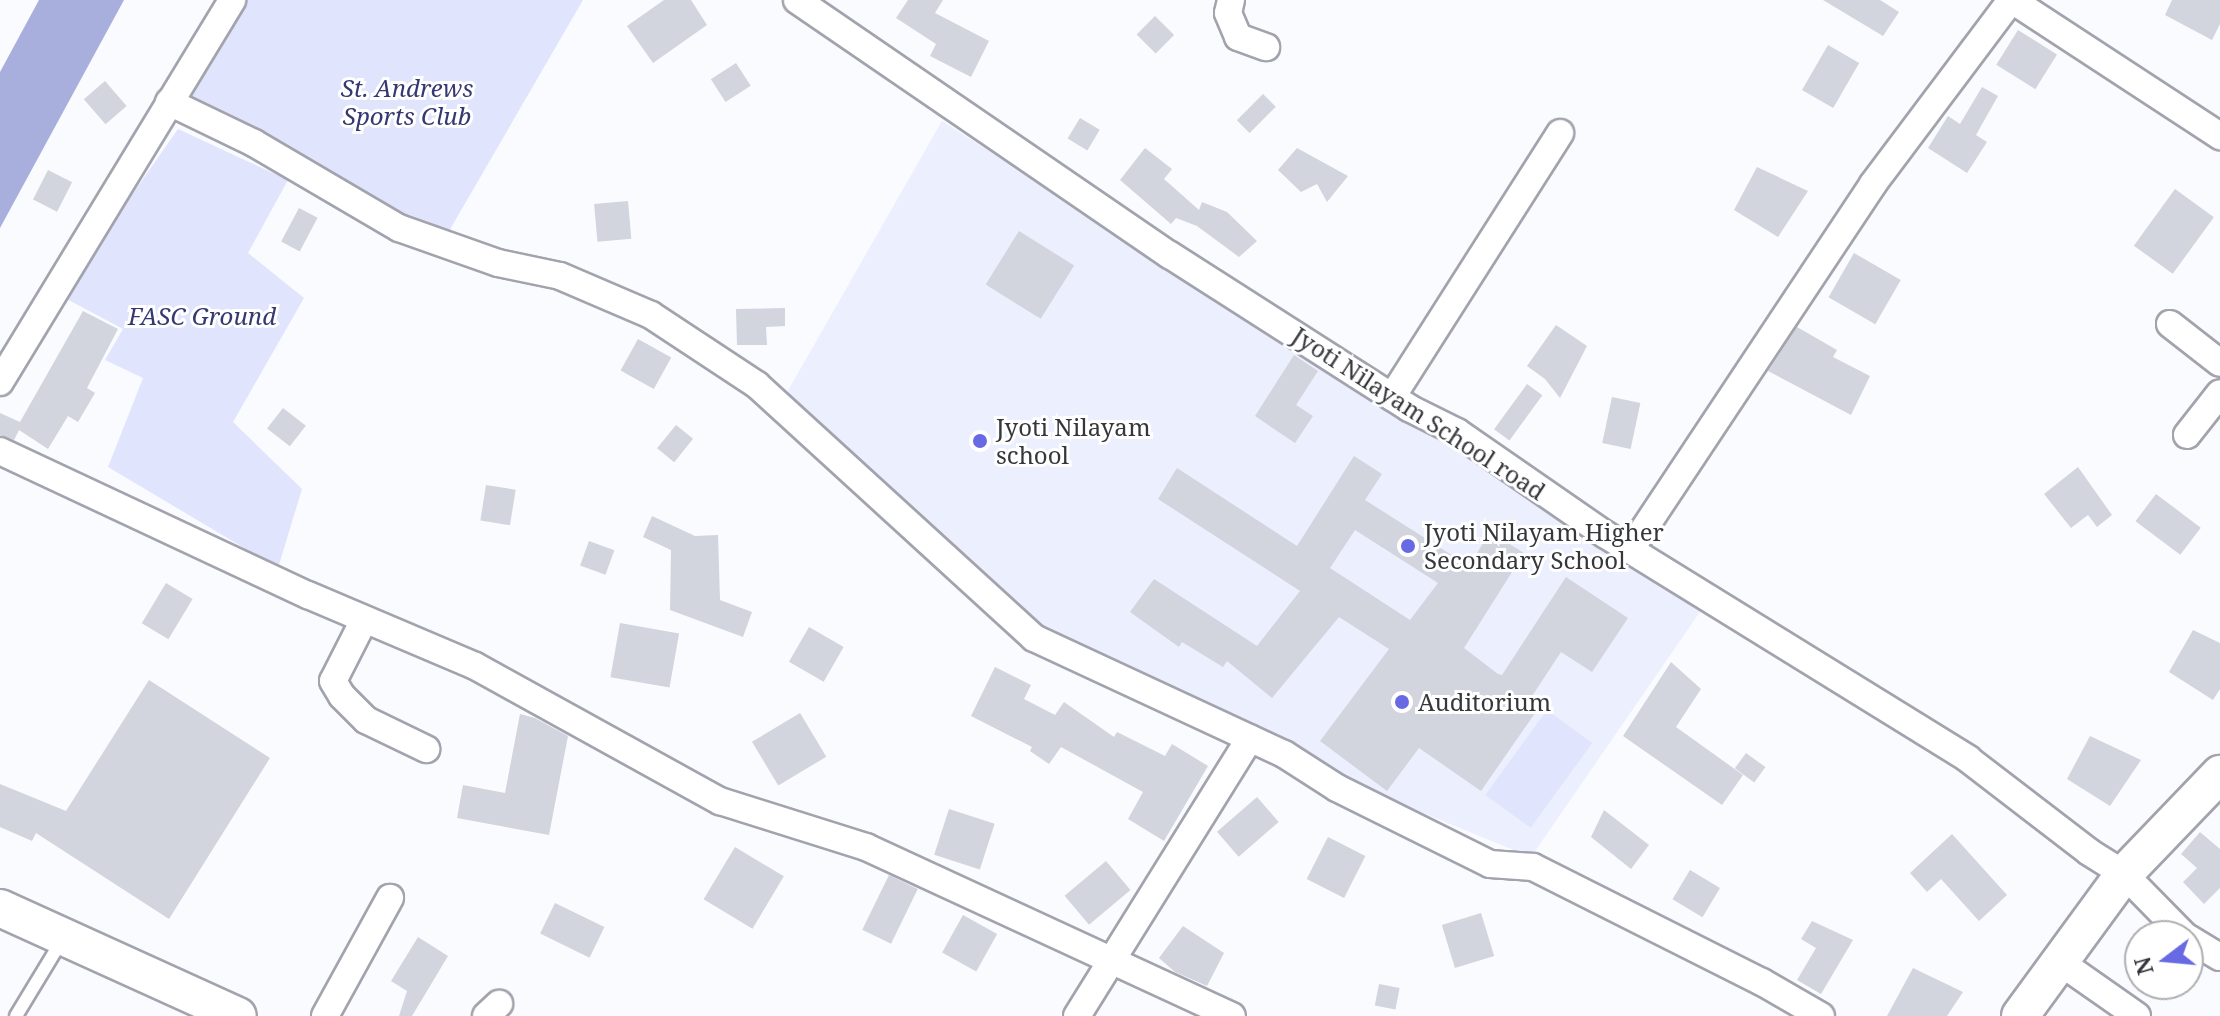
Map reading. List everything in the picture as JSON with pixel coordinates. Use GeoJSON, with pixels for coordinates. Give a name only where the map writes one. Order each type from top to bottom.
{"type":"FeatureCollection","features":[{"type":"Feature","properties":{"kind":"main road"},"geometry":{"type":"LineString","coordinates":[[2024,1015],[2124,874],[2220,774]]}},
{"type":"Feature","properties":{"kind":"main road"},"geometry":{"type":"LineString","coordinates":[[0,908],[238,1016]]}},
{"type":"Feature","properties":{"kind":"street"},"geometry":{"type":"LineString","coordinates":[[0,382],[232,0]]}},
{"type":"Feature","properties":{"kind":"street"},"geometry":{"type":"LineString","coordinates":[[1231,0],[1228,13],[1238,37],[1266,47]]}},
{"type":"Feature","properties":{"kind":"street"},"geometry":{"type":"LineString","coordinates":[[1630,550],[1873,184],[2012,0],[2219,132]]}},
{"type":"Feature","properties":{"kind":"street","name":"Jyoti Nilayam School road"},"geometry":{"type":"LineString","coordinates":[[807,3],[1006,146],[1392,397],[1457,432],[1630,550],[1968,759],[2089,852],[2124,874],[2170,920]]}},
{"type":"Feature","properties":{"kind":"street"},"geometry":{"type":"LineString","coordinates":[[169,102],[254,143],[399,228],[498,263],[560,276],[651,315],[757,385],[1034,638],[1284,754],[1337,788],[1490,864],[1533,867],[1762,982],[1821,1016]]}},
{"type":"Feature","properties":{"kind":"street"},"geometry":{"type":"LineString","coordinates":[[1392,397],[1560,133]]}},
{"type":"Feature","properties":{"kind":"street"},"geometry":{"type":"LineString","coordinates":[[2170,324],[2220,363]]}},
{"type":"Feature","properties":{"kind":"street"},"geometry":{"type":"LineString","coordinates":[[2187,435],[2220,393]]}},
{"type":"Feature","properties":{"kind":"street"},"geometry":{"type":"LineString","coordinates":[[0,451],[364,620],[475,666],[720,801],[866,847],[1232,1016]]}},
{"type":"Feature","properties":{"kind":"street"},"geometry":{"type":"LineString","coordinates":[[364,620],[333,681],[342,696],[366,720],[426,749]]}},
{"type":"Feature","properties":{"kind":"street"},"geometry":{"type":"LineString","coordinates":[[1077,1016],[1250,738]]}},
{"type":"Feature","properties":{"kind":"street"},"geometry":{"type":"LineString","coordinates":[[325,1016],[390,898]]}},
{"type":"Feature","properties":{"kind":"street"},"geometry":{"type":"LineString","coordinates":[[2060,962],[2137,1016]]}},
{"type":"Feature","properties":{"kind":"lane"},"geometry":{"type":"LineString","coordinates":[[16,1016],[64,937]]}},
{"type":"Feature","properties":{"kind":"shaded area"},"geometry":{"type":"Polygon","coordinates":[[[942,121],[1704,606],[1531,857],[1396,802],[1032,622],[785,396],[942,121]]]}},
{"type":"Feature","properties":{"kind":"green space","name":"St. Andrews Sports Club"},"geometry":{"type":"Polygon","coordinates":[[[243,0],[583,0],[445,238],[185,96],[243,0]]]}},
{"type":"Feature","properties":{"kind":"green space","name":"FASC Ground"},"geometry":{"type":"Polygon","coordinates":[[[178,129],[288,180],[248,253],[304,298],[233,422],[302,489],[278,568],[108,467],[143,378],[105,360],[123,329],[61,296],[178,129]]]}},
{"type":"Feature","properties":{"kind":"green space"},"geometry":{"type":"Polygon","coordinates":[[[1547,710],[1592,743],[1531,828],[1485,795],[1547,710]]]}},
{"type":"Feature","properties":{"kind":"water"},"geometry":{"type":"Polygon","coordinates":[[[39,0],[124,0],[0,228],[0,72],[39,0]]]}},
{"type":"Feature","properties":{"kind":"building"},"geometry":{"type":"Polygon","coordinates":[[[664,0],[691,0],[707,25],[653,63],[627,26],[664,0]]]}},
{"type":"Feature","properties":{"kind":"building"},"geometry":{"type":"Polygon","coordinates":[[[908,0],[943,0],[935,13],[989,41],[971,77],[930,56],[936,44],[896,18],[908,0]]]}},
{"type":"Feature","properties":{"kind":"building"},"geometry":{"type":"Polygon","coordinates":[[[1823,0],[1880,0],[1899,12],[1883,36],[1823,0]]]}},
{"type":"Feature","properties":{"kind":"building"},"geometry":{"type":"Polygon","coordinates":[[[2172,0],[2220,0],[2220,24],[2212,40],[2165,15],[2172,0]]]}},
{"type":"Feature","properties":{"kind":"building"},"geometry":{"type":"Polygon","coordinates":[[[1155,16],[1174,35],[1156,53],[1137,34],[1155,16]]]}},
{"type":"Feature","properties":{"kind":"building"},"geometry":{"type":"Polygon","coordinates":[[[2018,30],[2057,54],[2035,89],[1996,65],[2018,30]]]}},
{"type":"Feature","properties":{"kind":"building"},"geometry":{"type":"Polygon","coordinates":[[[1828,45],[1859,63],[1833,108],[1802,90],[1828,45]]]}},
{"type":"Feature","properties":{"kind":"building"},"geometry":{"type":"Polygon","coordinates":[[[736,63],[751,86],[726,102],[711,79],[736,63]]]}},
{"type":"Feature","properties":{"kind":"building"},"geometry":{"type":"Polygon","coordinates":[[[105,81],[127,106],[106,124],[84,99],[105,81]]]}},
{"type":"Feature","properties":{"kind":"building"},"geometry":{"type":"Polygon","coordinates":[[[1982,87],[1998,96],[1976,135],[1987,142],[1967,173],[1928,148],[1948,116],[1960,124],[1982,87]]]}},
{"type":"Feature","properties":{"kind":"building"},"geometry":{"type":"Polygon","coordinates":[[[1263,94],[1276,107],[1250,133],[1237,120],[1263,94]]]}},
{"type":"Feature","properties":{"kind":"building"},"geometry":{"type":"Polygon","coordinates":[[[1080,118],[1100,130],[1087,150],[1068,139],[1080,118]]]}},
{"type":"Feature","properties":{"kind":"building"},"geometry":{"type":"Polygon","coordinates":[[[1145,148],[1172,169],[1164,179],[1199,210],[1202,202],[1227,212],[1257,241],[1239,257],[1197,226],[1176,218],[1171,224],[1120,180],[1145,148]]]}},
{"type":"Feature","properties":{"kind":"building"},"geometry":{"type":"Polygon","coordinates":[[[1297,148],[1348,176],[1327,202],[1317,184],[1301,192],[1278,170],[1297,148]]]}},
{"type":"Feature","properties":{"kind":"building"},"geometry":{"type":"Polygon","coordinates":[[[1757,167],[1808,191],[1778,237],[1734,210],[1757,167]]]}},
{"type":"Feature","properties":{"kind":"building"},"geometry":{"type":"Polygon","coordinates":[[[48,170],[72,182],[57,212],[33,199],[48,170]]]}},
{"type":"Feature","properties":{"kind":"building"},"geometry":{"type":"Polygon","coordinates":[[[2175,189],[2214,217],[2173,274],[2134,246],[2175,189]]]}},
{"type":"Feature","properties":{"kind":"building"},"geometry":{"type":"Polygon","coordinates":[[[628,201],[631,239],[597,242],[594,204],[628,201]]]}},
{"type":"Feature","properties":{"kind":"building"},"geometry":{"type":"Polygon","coordinates":[[[299,208],[318,218],[300,251],[281,242],[299,208]]]}},
{"type":"Feature","properties":{"kind":"building"},"geometry":{"type":"Polygon","coordinates":[[[1019,231],[1074,265],[1041,319],[986,284],[1019,231]]]}},
{"type":"Feature","properties":{"kind":"building"},"geometry":{"type":"Polygon","coordinates":[[[1854,253],[1901,280],[1875,324],[1828,297],[1854,253]]]}},
{"type":"Feature","properties":{"kind":"building"},"geometry":{"type":"Polygon","coordinates":[[[785,308],[785,326],[766,327],[767,345],[737,345],[736,309],[785,308]]]}},
{"type":"Feature","properties":{"kind":"building"},"geometry":{"type":"Polygon","coordinates":[[[83,311],[118,329],[87,388],[95,393],[78,422],[68,416],[48,449],[19,430],[14,440],[0,435],[0,413],[20,422],[83,311]]]}},
{"type":"Feature","properties":{"kind":"building"},"geometry":{"type":"Polygon","coordinates":[[[1556,325],[1587,346],[1560,398],[1545,379],[1527,366],[1556,325]]]}},
{"type":"Feature","properties":{"kind":"building"},"geometry":{"type":"Polygon","coordinates":[[[1797,327],[1837,350],[1833,357],[1870,376],[1851,415],[1768,371],[1797,327]]]}},
{"type":"Feature","properties":{"kind":"building"},"geometry":{"type":"Polygon","coordinates":[[[638,339],[671,357],[654,389],[621,370],[638,339]]]}},
{"type":"Feature","properties":{"kind":"building"},"geometry":{"type":"Polygon","coordinates":[[[1294,355],[1318,371],[1296,405],[1313,416],[1295,443],[1255,416],[1294,355]]]}},
{"type":"Feature","properties":{"kind":"building"},"geometry":{"type":"Polygon","coordinates":[[[1527,384],[1542,395],[1509,440],[1494,429],[1527,384]]]}},
{"type":"Feature","properties":{"kind":"building"},"geometry":{"type":"Polygon","coordinates":[[[1612,397],[1640,403],[1631,449],[1602,443],[1612,397]]]}},
{"type":"Feature","properties":{"kind":"building"},"geometry":{"type":"Polygon","coordinates":[[[283,408],[306,426],[290,446],[267,428],[283,408]]]}},
{"type":"Feature","properties":{"kind":"building"},"geometry":{"type":"Polygon","coordinates":[[[676,425],[693,439],[674,462],[657,448],[676,425]]]}},
{"type":"Feature","properties":{"kind":"building"},"geometry":{"type":"Polygon","coordinates":[[[1354,456],[1382,474],[1365,500],[1469,566],[1490,532],[1524,553],[1464,648],[1498,674],[1502,675],[1566,577],[1628,618],[1592,672],[1561,652],[1532,696],[1542,703],[1481,791],[1419,748],[1387,791],[1320,741],[1389,649],[1339,617],[1272,698],[1227,661],[1223,667],[1182,642],[1179,647],[1130,612],[1154,579],[1257,646],[1300,591],[1158,499],[1177,468],[1297,546],[1354,456]],[[1355,530],[1330,568],[1410,620],[1438,583],[1355,530]]]}},
{"type":"Feature","properties":{"kind":"building"},"geometry":{"type":"Polygon","coordinates":[[[2078,467],[2112,515],[2097,527],[2088,515],[2071,528],[2044,494],[2078,467]]]}},
{"type":"Feature","properties":{"kind":"building"},"geometry":{"type":"Polygon","coordinates":[[[486,485],[516,490],[510,525],[480,521],[486,485]]]}},
{"type":"Feature","properties":{"kind":"building"},"geometry":{"type":"Polygon","coordinates":[[[2156,494],[2201,528],[2180,555],[2136,521],[2156,494]]]}},
{"type":"Feature","properties":{"kind":"building"},"geometry":{"type":"Polygon","coordinates":[[[652,516],[695,536],[718,535],[720,600],[752,612],[743,637],[670,610],[671,550],[643,537],[652,516]]]}},
{"type":"Feature","properties":{"kind":"building"},"geometry":{"type":"Polygon","coordinates":[[[589,541],[614,550],[605,575],[580,565],[589,541]]]}},
{"type":"Feature","properties":{"kind":"building"},"geometry":{"type":"Polygon","coordinates":[[[166,583],[193,599],[168,639],[142,623],[166,583]]]}},
{"type":"Feature","properties":{"kind":"building"},"geometry":{"type":"Polygon","coordinates":[[[620,623],[679,633],[670,688],[610,677],[620,623]]]}},
{"type":"Feature","properties":{"kind":"building"},"geometry":{"type":"Polygon","coordinates":[[[809,627],[844,647],[824,682],[789,662],[809,627]]]}},
{"type":"Feature","properties":{"kind":"building"},"geometry":{"type":"Polygon","coordinates":[[[2193,630],[2220,643],[2220,689],[2213,700],[2169,672],[2193,630]]]}},
{"type":"Feature","properties":{"kind":"building"},"geometry":{"type":"Polygon","coordinates":[[[1671,662],[1701,689],[1676,727],[1743,775],[1722,805],[1623,736],[1671,662]]]}},
{"type":"Feature","properties":{"kind":"building"},"geometry":{"type":"Polygon","coordinates":[[[995,667],[1031,685],[1024,699],[1055,715],[1064,702],[1114,737],[1117,732],[1165,756],[1172,744],[1208,766],[1164,841],[1128,819],[1143,792],[1061,747],[1049,764],[1030,751],[1032,747],[971,716],[995,667]]]}},
{"type":"Feature","properties":{"kind":"building"},"geometry":{"type":"Polygon","coordinates":[[[149,680],[270,758],[169,919],[36,833],[32,841],[0,827],[0,784],[66,811],[149,680]]]}},
{"type":"Feature","properties":{"kind":"building"},"geometry":{"type":"Polygon","coordinates":[[[800,713],[826,757],[778,786],[752,742],[800,713]]]}},
{"type":"Feature","properties":{"kind":"building"},"geometry":{"type":"Polygon","coordinates":[[[520,714],[535,718],[568,736],[549,835],[457,818],[463,785],[505,793],[520,714]]]}},
{"type":"Feature","properties":{"kind":"building"},"geometry":{"type":"Polygon","coordinates":[[[2090,736],[2141,760],[2110,806],[2067,779],[2090,736]]]}},
{"type":"Feature","properties":{"kind":"building"},"geometry":{"type":"Polygon","coordinates":[[[1746,753],[1765,767],[1754,782],[1735,768],[1746,753]]]}},
{"type":"Feature","properties":{"kind":"building"},"geometry":{"type":"Polygon","coordinates":[[[1257,797],[1279,822],[1239,857],[1217,832],[1257,797]]]}},
{"type":"Feature","properties":{"kind":"building"},"geometry":{"type":"Polygon","coordinates":[[[949,809],[995,824],[980,869],[934,855],[949,809]]]}},
{"type":"Feature","properties":{"kind":"building"},"geometry":{"type":"Polygon","coordinates":[[[1604,810],[1649,845],[1631,869],[1591,837],[1604,810]]]}},
{"type":"Feature","properties":{"kind":"building"},"geometry":{"type":"Polygon","coordinates":[[[2200,832],[2220,849],[2220,888],[2204,904],[2183,882],[2197,868],[2181,854],[2200,832]]]}},
{"type":"Feature","properties":{"kind":"building"},"geometry":{"type":"Polygon","coordinates":[[[1952,834],[2007,895],[1979,921],[1941,879],[1927,892],[1910,873],[1952,834]]]}},
{"type":"Feature","properties":{"kind":"building"},"geometry":{"type":"Polygon","coordinates":[[[1328,837],[1365,856],[1344,898],[1307,879],[1328,837]]]}},
{"type":"Feature","properties":{"kind":"building"},"geometry":{"type":"Polygon","coordinates":[[[735,847],[784,876],[752,929],[704,899],[735,847]]]}},
{"type":"Feature","properties":{"kind":"building"},"geometry":{"type":"Polygon","coordinates":[[[1106,861],[1130,890],[1089,925],[1065,896],[1106,861]]]}},
{"type":"Feature","properties":{"kind":"building"},"geometry":{"type":"Polygon","coordinates":[[[1690,870],[1720,888],[1702,917],[1672,899],[1690,870]]]}},
{"type":"Feature","properties":{"kind":"building"},"geometry":{"type":"Polygon","coordinates":[[[889,875],[918,889],[891,944],[862,930],[889,875]]]}},
{"type":"Feature","properties":{"kind":"building"},"geometry":{"type":"Polygon","coordinates":[[[555,903],[604,927],[590,958],[540,934],[555,903]]]}},
{"type":"Feature","properties":{"kind":"building"},"geometry":{"type":"Polygon","coordinates":[[[1481,913],[1494,956],[1455,968],[1442,925],[1481,913]]]}},
{"type":"Feature","properties":{"kind":"building"},"geometry":{"type":"Polygon","coordinates":[[[963,915],[997,934],[976,972],[942,953],[963,915]]]}},
{"type":"Feature","properties":{"kind":"building"},"geometry":{"type":"Polygon","coordinates":[[[1812,921],[1853,940],[1821,994],[1797,980],[1816,948],[1801,939],[1812,921]]]}},
{"type":"Feature","properties":{"kind":"building"},"geometry":{"type":"Polygon","coordinates":[[[1183,926],[1224,953],[1207,986],[1175,972],[1159,958],[1183,926]]]}},
{"type":"Feature","properties":{"kind":"building"},"geometry":{"type":"Polygon","coordinates":[[[418,937],[448,956],[412,1016],[399,1016],[407,991],[391,981],[418,937]]]}},
{"type":"Feature","properties":{"kind":"building"},"geometry":{"type":"Polygon","coordinates":[[[1913,968],[1963,992],[1947,1016],[1887,1016],[1913,968]]]}},
{"type":"Feature","properties":{"kind":"building"},"geometry":{"type":"Polygon","coordinates":[[[1379,984],[1400,988],[1395,1010],[1375,1006],[1379,984]]]}},
{"type":"Feature","properties":{"kind":"place","name":"Jyoti Nilayam school"},"geometry":{"type":"Point","coordinates":[980,441]}},
{"type":"Feature","properties":{"kind":"place","name":"Jyoti Nilayam Higher Secondary School"},"geometry":{"type":"Point","coordinates":[1408,546]}},
{"type":"Feature","properties":{"kind":"place","name":"Auditorium"},"geometry":{"type":"Point","coordinates":[1402,702]}}]}
